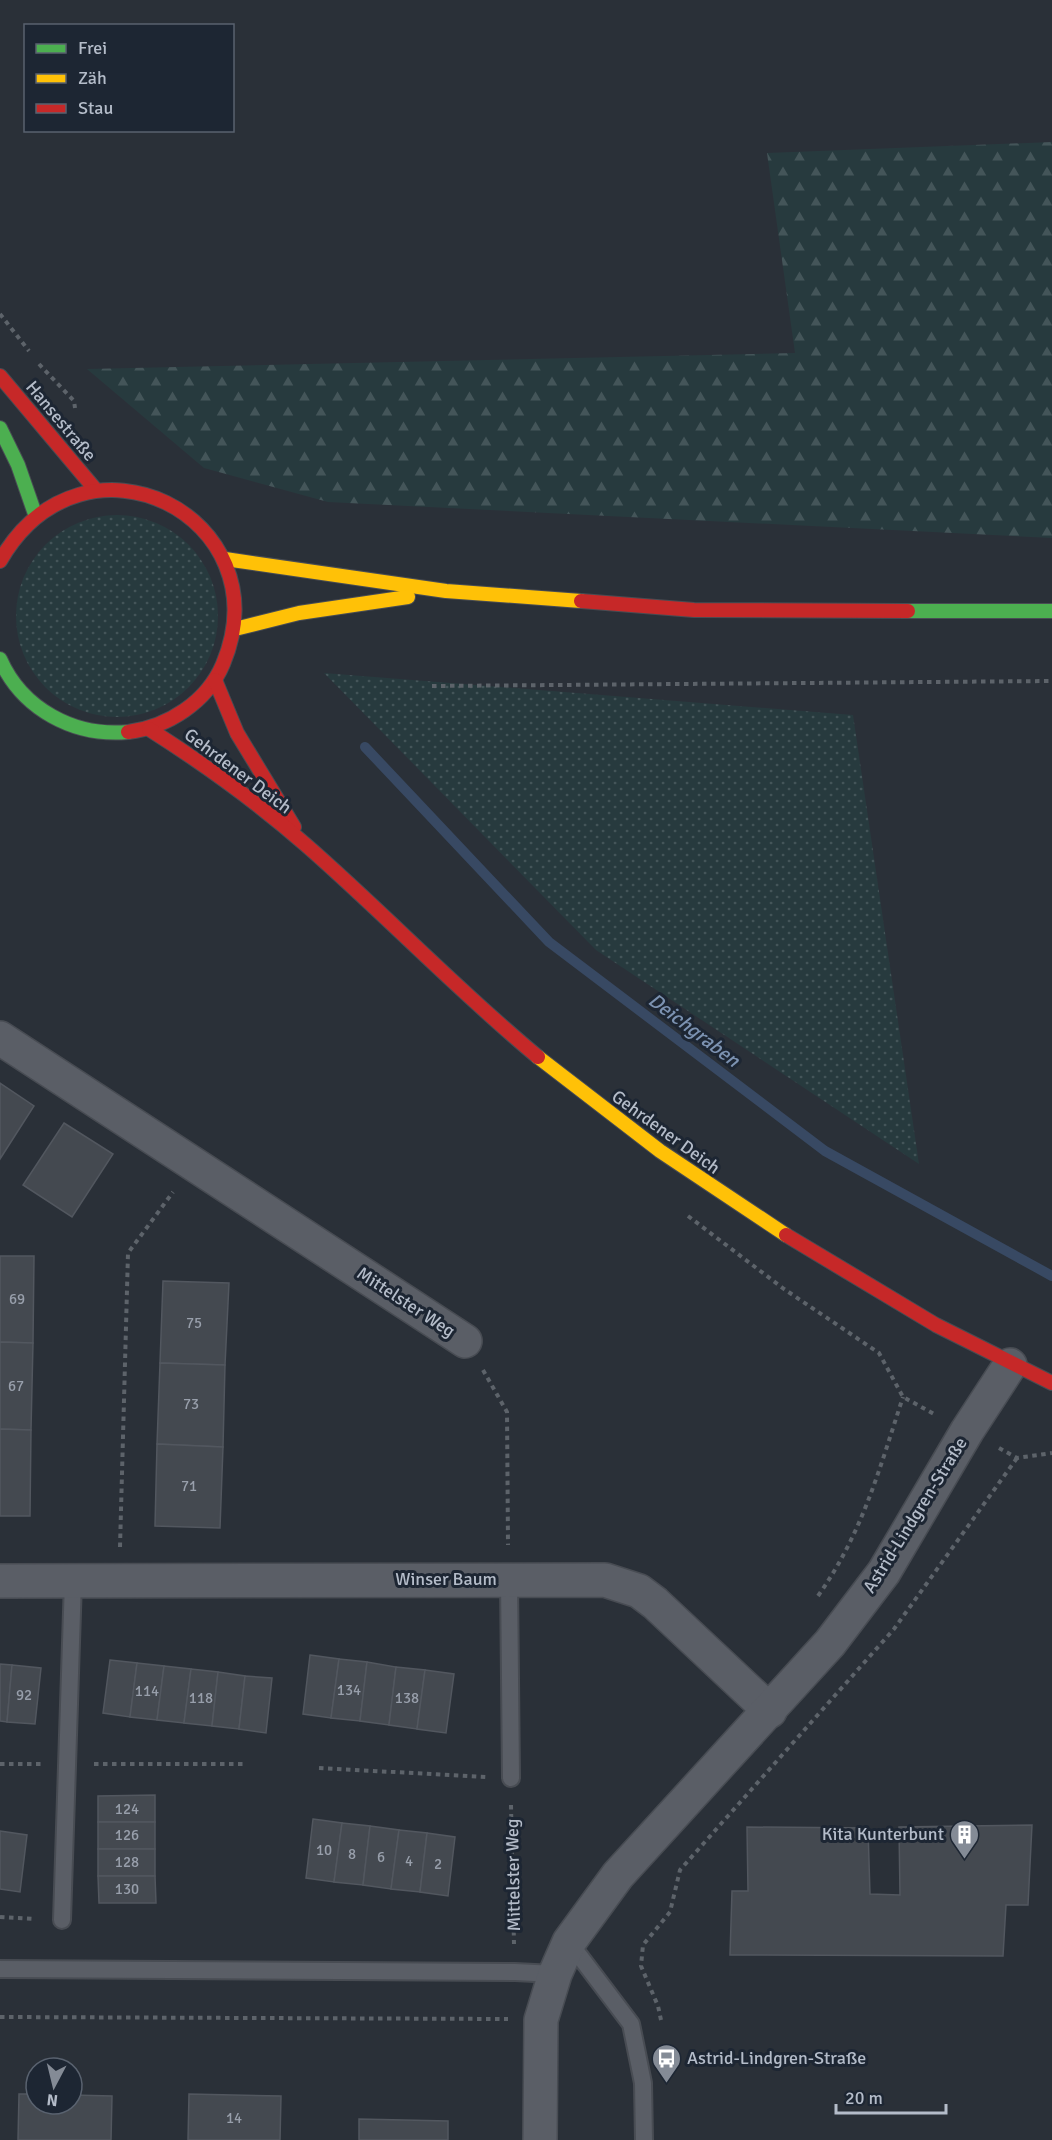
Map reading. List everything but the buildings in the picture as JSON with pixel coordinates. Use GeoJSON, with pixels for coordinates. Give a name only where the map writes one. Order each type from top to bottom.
{"type":"FeatureCollection","features":[{"type":"Feature","properties":{"kind":"main road","name":"Hansestraße"},"geometry":{"type":"LineString","coordinates":[[0,376],[94,489]]}},
{"type":"Feature","properties":{"kind":"main road"},"geometry":{"type":"LineString","coordinates":[[0,428],[18,465],[36,514]]}},
{"type":"Feature","properties":{"kind":"main road"},"geometry":{"type":"LineString","coordinates":[[0,561],[20,529],[36,514],[74,494],[94,489],[126,488],[166,500],[185,510],[208,532],[225,559],[236,605],[235,628],[228,656],[215,680],[197,701],[174,718],[149,729],[115,734],[82,730],[50,717],[24,697],[4,669],[0,659]]}},
{"type":"Feature","properties":{"kind":"main road"},"geometry":{"type":"LineString","coordinates":[[225,559],[446,591],[694,610],[1052,611]]}},
{"type":"Feature","properties":{"kind":"main road"},"geometry":{"type":"LineString","coordinates":[[235,628],[299,613],[446,591]]}},
{"type":"Feature","properties":{"kind":"main road","name":"Gehrdener Deich"},"geometry":{"type":"LineString","coordinates":[[215,680],[237,733],[305,844]]}},
{"type":"Feature","properties":{"kind":"main road","name":"Gehrdener Deich"},"geometry":{"type":"LineString","coordinates":[[149,729],[191,755],[305,844],[504,1030],[604,1109],[733,1203],[881,1294],[1010,1365],[1052,1383]]}},
{"type":"Feature","properties":{"kind":"street","name":"Mittelster Weg"},"geometry":{"type":"LineString","coordinates":[[0,1038],[465,1341]]}},
{"type":"Feature","properties":{"kind":"street","name":"Astrid-Lindgren-Straße"},"geometry":{"type":"LineString","coordinates":[[540,2140],[541,2020],[555,1974],[570,1942],[618,1875],[830,1643],[884,1572],[967,1431],[1010,1365]]}},
{"type":"Feature","properties":{"kind":"street","name":"Winser Baum"},"geometry":{"type":"LineString","coordinates":[[0,1581],[605,1580],[639,1591],[770,1711]]}},
{"type":"Feature","properties":{"kind":"lane"},"geometry":{"type":"LineString","coordinates":[[509,1579],[511,1778]]}},
{"type":"Feature","properties":{"kind":"lane"},"geometry":{"type":"LineString","coordinates":[[62,1920],[73,1581]]}},
{"type":"Feature","properties":{"kind":"lane"},"geometry":{"type":"LineString","coordinates":[[570,1942],[631,2024],[643,2083],[644,2140]]}},
{"type":"Feature","properties":{"kind":"lane"},"geometry":{"type":"LineString","coordinates":[[0,1969],[555,1974]]}},
{"type":"Feature","properties":{"kind":"path"},"geometry":{"type":"LineString","coordinates":[[0,314],[32,355],[74,401],[77,415]]}},
{"type":"Feature","properties":{"kind":"path"},"geometry":{"type":"LineString","coordinates":[[432,686],[1052,681]]}},
{"type":"Feature","properties":{"kind":"path"},"geometry":{"type":"LineString","coordinates":[[119,1581],[128,1253],[194,1164]]}},
{"type":"Feature","properties":{"kind":"path","name":"Mittelster Weg"},"geometry":{"type":"LineString","coordinates":[[465,1341],[507,1412],[509,1579]]}},
{"type":"Feature","properties":{"kind":"path"},"geometry":{"type":"LineString","coordinates":[[816,1599],[841,1563],[864,1515],[903,1397]]}},
{"type":"Feature","properties":{"kind":"path"},"geometry":{"type":"LineString","coordinates":[[662,2027],[658,2006],[641,1966],[643,1945],[670,1912],[680,1870],[894,1629],[1017,1458],[1052,1453]]}},
{"type":"Feature","properties":{"kind":"path"},"geometry":{"type":"LineString","coordinates":[[0,1764],[246,1764]]}},
{"type":"Feature","properties":{"kind":"path"},"geometry":{"type":"LineString","coordinates":[[319,1768],[511,1778]]}},
{"type":"Feature","properties":{"kind":"path","name":"Mittelster Weg"},"geometry":{"type":"LineString","coordinates":[[511,1778],[515,1972]]}},
{"type":"Feature","properties":{"kind":"path"},"geometry":{"type":"LineString","coordinates":[[0,1917],[62,1920]]}},
{"type":"Feature","properties":{"kind":"path"},"geometry":{"type":"LineString","coordinates":[[0,2017],[541,2020]]}},
{"type":"Feature","properties":{"kind":"green space"},"geometry":{"type":"Polygon","coordinates":[[[1052,142],[1052,538],[328,502],[204,468],[87,369],[795,353],[767,153],[1052,142]]]}},
{"type":"Feature","properties":{"kind":"green space"},"geometry":{"type":"Polygon","coordinates":[[[107,515],[127,515],[156,522],[189,544],[211,577],[218,616],[211,655],[189,688],[156,710],[127,717],[107,717],[78,710],[45,688],[23,655],[16,626],[16,606],[23,577],[45,544],[78,522],[107,515]]]}},
{"type":"Feature","properties":{"kind":"green space"},"geometry":{"type":"Polygon","coordinates":[[[324,673],[853,715],[919,1164],[596,950],[324,673]]]}},
{"type":"Feature","properties":{"kind":"waterway","name":"Deichgraben"},"geometry":{"type":"LineString","coordinates":[[365,747],[549,942],[825,1151],[1052,1276]]}},
{"type":"Feature","properties":{"kind":"traffic: fast"},"geometry":{"type":"LineString","coordinates":[[0,428],[18,465],[35,514]]}},
{"type":"Feature","properties":{"kind":"traffic: fast"},"geometry":{"type":"LineString","coordinates":[[908,611],[1052,611]]}},
{"type":"Feature","properties":{"kind":"traffic: fast"},"geometry":{"type":"LineString","coordinates":[[0,659],[22,692],[52,716],[88,730],[128,732]]}},
{"type":"Feature","properties":{"kind":"traffic: slow"},"geometry":{"type":"LineString","coordinates":[[225,559],[446,591],[581,601]]}},
{"type":"Feature","properties":{"kind":"traffic: slow"},"geometry":{"type":"LineString","coordinates":[[235,629],[299,613],[408,597]]}},
{"type":"Feature","properties":{"kind":"traffic: slow"},"geometry":{"type":"LineString","coordinates":[[538,1057],[660,1151],[786,1235]]}},
{"type":"Feature","properties":{"kind":"traffic: jam"},"geometry":{"type":"LineString","coordinates":[[0,376],[95,489]]}},
{"type":"Feature","properties":{"kind":"traffic: jam"},"geometry":{"type":"LineString","coordinates":[[0,561],[36,517],[79,495],[124,491],[166,503],[201,528],[226,565],[234,611],[223,664],[207,690],[184,710],[157,725],[128,732]]}},
{"type":"Feature","properties":{"kind":"traffic: jam"},"geometry":{"type":"LineString","coordinates":[[581,601],[694,610],[908,611]]}},
{"type":"Feature","properties":{"kind":"traffic: jam"},"geometry":{"type":"LineString","coordinates":[[215,680],[237,733],[294,827]]}},
{"type":"Feature","properties":{"kind":"traffic: jam"},"geometry":{"type":"LineString","coordinates":[[149,729],[230,784],[287,829],[538,1057]]}},
{"type":"Feature","properties":{"kind":"traffic: jam"},"geometry":{"type":"LineString","coordinates":[[786,1235],[936,1325],[1052,1383]]}},
{"type":"Feature","properties":{"kind":"place","name":"Kita Kunterbunt"},"geometry":{"type":"Point","coordinates":[965,1860]}},
{"type":"Feature","properties":{"kind":"place","name":"Astrid-Lindgren-Straße"},"geometry":{"type":"Point","coordinates":[666,2084]}}]}
